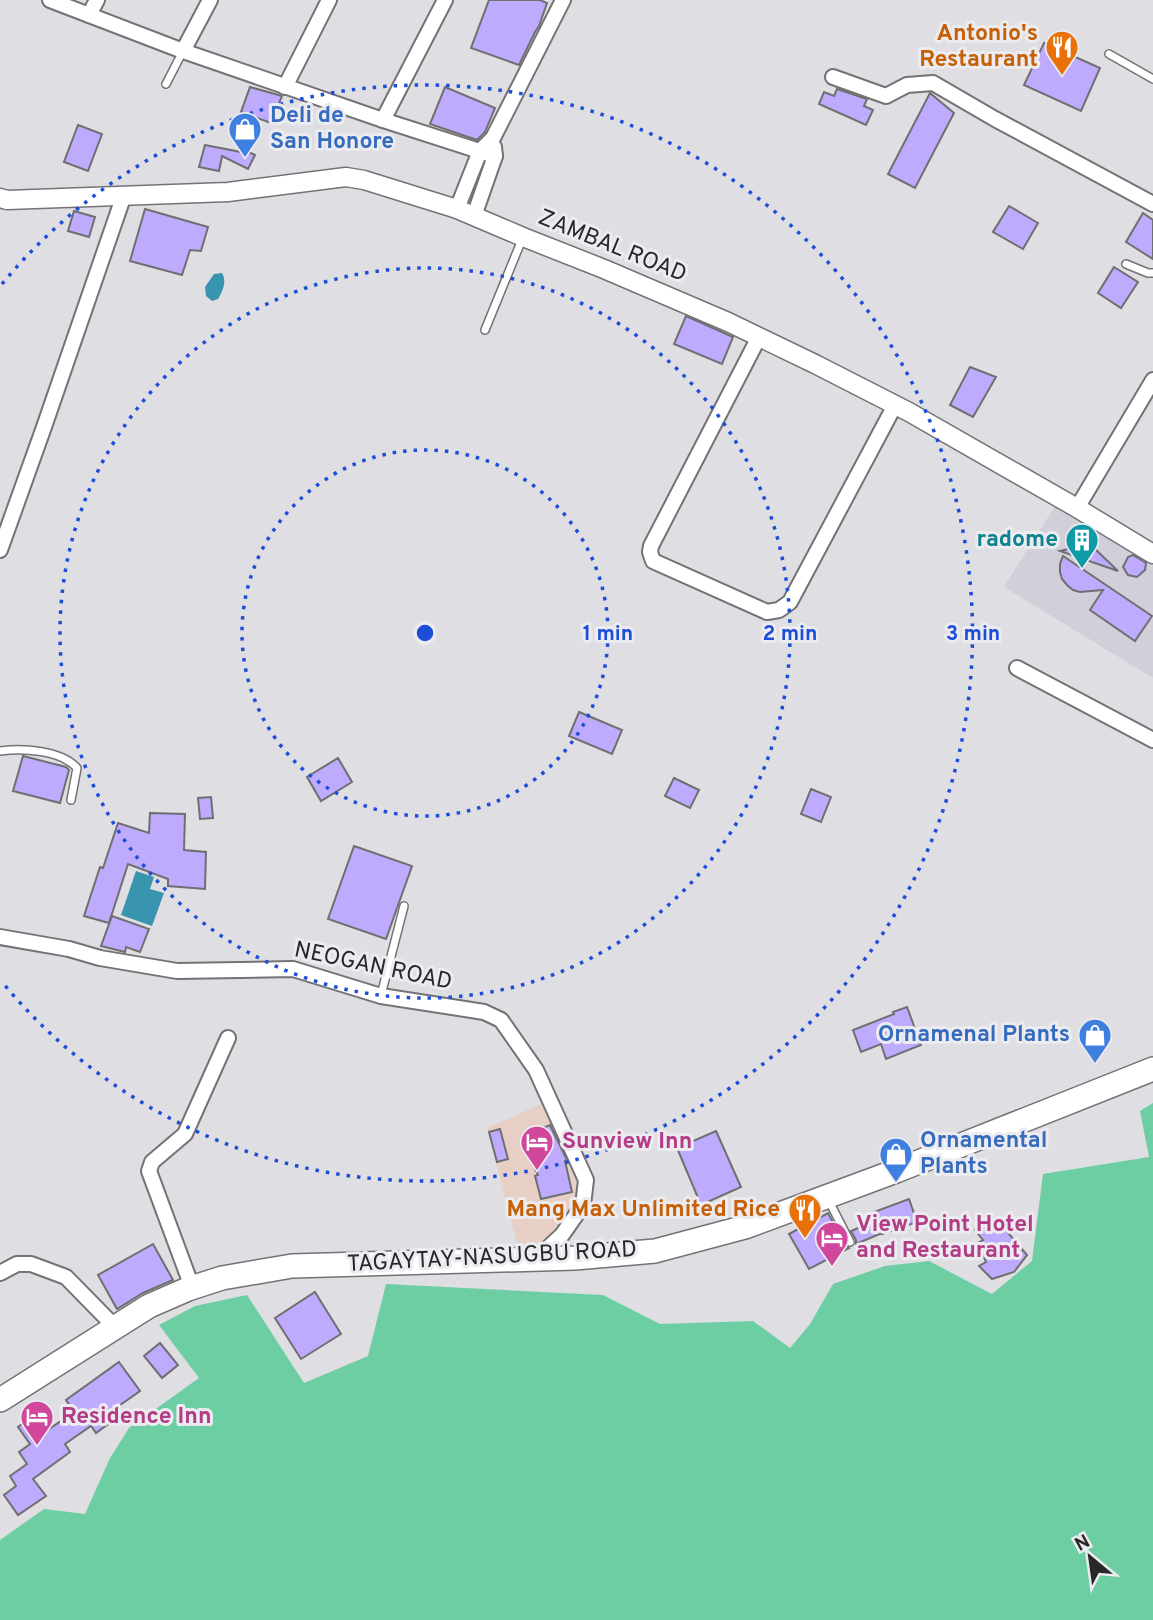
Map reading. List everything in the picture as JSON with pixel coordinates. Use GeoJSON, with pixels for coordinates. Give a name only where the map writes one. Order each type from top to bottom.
{"type":"FeatureCollection","features":[{"type":"Feature","properties":{"kind":"main road","name":"TAGAYTAY-NASUGBU ROAD"},"geometry":{"type":"LineString","coordinates":[[0,1400],[149,1306],[192,1287],[222,1278],[292,1266],[575,1258],[655,1251],[745,1227],[897,1171],[1153,1069]]}},
{"type":"Feature","properties":{"kind":"street"},"geometry":{"type":"LineString","coordinates":[[50,0],[285,87],[487,153]]}},
{"type":"Feature","properties":{"kind":"street"},"geometry":{"type":"LineString","coordinates":[[89,15],[97,0]]}},
{"type":"Feature","properties":{"kind":"street"},"geometry":{"type":"LineString","coordinates":[[183,51],[209,0]]}},
{"type":"Feature","properties":{"kind":"street"},"geometry":{"type":"LineString","coordinates":[[285,87],[328,0]]}},
{"type":"Feature","properties":{"kind":"street"},"geometry":{"type":"LineString","coordinates":[[383,120],[445,0]]}},
{"type":"Feature","properties":{"kind":"street"},"geometry":{"type":"LineString","coordinates":[[457,209],[563,0]]}},
{"type":"Feature","properties":{"kind":"street"},"geometry":{"type":"LineString","coordinates":[[833,77],[886,96],[907,85],[933,83],[1153,205]]}},
{"type":"Feature","properties":{"kind":"street"},"geometry":{"type":"LineString","coordinates":[[474,216],[487,153]]}},
{"type":"Feature","properties":{"kind":"street","name":"ZAMBAL ROAD"},"geometry":{"type":"LineString","coordinates":[[0,198],[7,200],[228,192],[346,177],[364,180],[457,209],[604,269],[759,337],[895,405],[1153,554]]}},
{"type":"Feature","properties":{"kind":"street"},"geometry":{"type":"LineString","coordinates":[[0,550],[124,195]]}},
{"type":"Feature","properties":{"kind":"street"},"geometry":{"type":"LineString","coordinates":[[759,337],[651,546],[653,561],[767,612],[779,610],[790,602],[895,405]]}},
{"type":"Feature","properties":{"kind":"street"},"geometry":{"type":"LineString","coordinates":[[1077,508],[1153,380]]}},
{"type":"Feature","properties":{"kind":"street"},"geometry":{"type":"LineString","coordinates":[[1017,668],[1153,740]]}},
{"type":"Feature","properties":{"kind":"street","name":"NEOGAN ROAD"},"geometry":{"type":"LineString","coordinates":[[0,937],[177,971],[293,969],[381,996],[484,1012],[501,1020],[536,1070],[586,1180],[583,1205],[562,1235],[536,1259]]}},
{"type":"Feature","properties":{"kind":"street"},"geometry":{"type":"LineString","coordinates":[[192,1287],[149,1171],[152,1162],[185,1134],[229,1038]]}},
{"type":"Feature","properties":{"kind":"street"},"geometry":{"type":"LineString","coordinates":[[0,1273],[17,1264],[31,1264],[66,1277],[115,1327]]}},
{"type":"Feature","properties":{"kind":"lane"},"geometry":{"type":"LineString","coordinates":[[166,83],[183,51]]}},
{"type":"Feature","properties":{"kind":"lane"},"geometry":{"type":"LineString","coordinates":[[1109,54],[1153,79]]}},
{"type":"Feature","properties":{"kind":"lane"},"geometry":{"type":"LineString","coordinates":[[485,330],[523,237]]}},
{"type":"Feature","properties":{"kind":"lane"},"geometry":{"type":"LineString","coordinates":[[1126,264],[1153,273]]}},
{"type":"Feature","properties":{"kind":"lane"},"geometry":{"type":"LineString","coordinates":[[0,751],[30,750],[71,761],[77,768],[71,800]]}},
{"type":"Feature","properties":{"kind":"lane"},"geometry":{"type":"LineString","coordinates":[[381,996],[404,906]]}},
{"type":"Feature","properties":{"kind":"lane"},"geometry":{"type":"LineString","coordinates":[[827,1197],[850,1242]]}},
{"type":"Feature","properties":{"kind":"shaded area"},"geometry":{"type":"Polygon","coordinates":[[[1057,503],[1153,564],[1153,678],[1004,587],[1057,503]]]}},
{"type":"Feature","properties":{"kind":"shaded area","name":"Sunview Inn"},"geometry":{"type":"Polygon","coordinates":[[[546,1102],[572,1159],[580,1186],[577,1201],[544,1244],[517,1243],[487,1128],[546,1102]]]}},
{"type":"Feature","properties":{"kind":"green space"},"geometry":{"type":"Polygon","coordinates":[[[1153,1103],[1153,1620],[0,1620],[0,1540],[44,1509],[85,1514],[110,1458],[129,1428],[199,1378],[159,1325],[195,1306],[247,1295],[304,1383],[368,1356],[386,1284],[603,1295],[660,1324],[753,1321],[790,1348],[810,1324],[833,1284],[885,1266],[929,1261],[992,1294],[1032,1261],[1043,1174],[1149,1157],[1140,1111],[1153,1103]]]}},
{"type":"Feature","properties":{"kind":"water"},"geometry":{"type":"Polygon","coordinates":[[[222,273],[223,289],[218,299],[212,301],[206,296],[205,287],[214,274],[222,273]]]}},
{"type":"Feature","properties":{"kind":"water"},"geometry":{"type":"Polygon","coordinates":[[[136,871],[154,877],[150,889],[164,893],[152,926],[121,915],[136,871]]]}},
{"type":"Feature","properties":{"kind":"building"},"geometry":{"type":"Polygon","coordinates":[[[489,0],[540,0],[547,3],[539,26],[519,65],[471,48],[489,0]]]}},
{"type":"Feature","properties":{"kind":"building","name":"Antonio's Restaurant"},"geometry":{"type":"Polygon","coordinates":[[[1044,43],[1100,68],[1081,111],[1024,85],[1044,43]]]}},
{"type":"Feature","properties":{"kind":"building"},"geometry":{"type":"Polygon","coordinates":[[[250,87],[282,96],[271,123],[241,112],[250,87]]]}},
{"type":"Feature","properties":{"kind":"building"},"geometry":{"type":"Polygon","coordinates":[[[445,87],[495,108],[485,132],[477,140],[430,124],[445,87]]]}},
{"type":"Feature","properties":{"kind":"building"},"geometry":{"type":"Polygon","coordinates":[[[837,89],[867,99],[864,106],[873,110],[866,125],[819,104],[824,92],[834,96],[837,89]]]}},
{"type":"Feature","properties":{"kind":"building"},"geometry":{"type":"Polygon","coordinates":[[[930,93],[954,113],[915,188],[888,174],[930,93]]]}},
{"type":"Feature","properties":{"kind":"building"},"geometry":{"type":"Polygon","coordinates":[[[78,125],[102,134],[88,171],[64,162],[78,125]]]}},
{"type":"Feature","properties":{"kind":"building"},"geometry":{"type":"Polygon","coordinates":[[[205,145],[241,152],[242,149],[255,155],[248,169],[222,156],[219,171],[199,167],[205,145]]]}},
{"type":"Feature","properties":{"kind":"building"},"geometry":{"type":"Polygon","coordinates":[[[1009,206],[1038,223],[1023,249],[993,232],[1009,206]]]}},
{"type":"Feature","properties":{"kind":"building"},"geometry":{"type":"Polygon","coordinates":[[[145,209],[208,227],[201,251],[190,250],[182,275],[130,261],[145,209]]]}},
{"type":"Feature","properties":{"kind":"building"},"geometry":{"type":"Polygon","coordinates":[[[74,211],[95,217],[89,237],[68,231],[74,211]]]}},
{"type":"Feature","properties":{"kind":"building"},"geometry":{"type":"Polygon","coordinates":[[[1143,213],[1153,220],[1153,259],[1126,242],[1143,213]]]}},
{"type":"Feature","properties":{"kind":"building"},"geometry":{"type":"Polygon","coordinates":[[[1114,267],[1138,282],[1121,308],[1098,293],[1114,267]]]}},
{"type":"Feature","properties":{"kind":"building"},"geometry":{"type":"Polygon","coordinates":[[[686,316],[733,337],[722,364],[674,344],[686,316]]]}},
{"type":"Feature","properties":{"kind":"building"},"geometry":{"type":"Polygon","coordinates":[[[970,367],[996,377],[973,417],[950,405],[970,367]]]}},
{"type":"Feature","properties":{"kind":"building"},"geometry":{"type":"Polygon","coordinates":[[[1081,546],[1095,549],[1118,571],[1060,551],[1081,546]]]}},
{"type":"Feature","properties":{"kind":"building"},"geometry":{"type":"Polygon","coordinates":[[[1133,555],[1146,563],[1145,570],[1137,577],[1128,575],[1123,567],[1128,557],[1133,555]]]}},
{"type":"Feature","properties":{"kind":"building"},"geometry":{"type":"Polygon","coordinates":[[[1063,556],[1152,616],[1135,641],[1090,610],[1103,590],[1080,592],[1067,585],[1060,572],[1063,556]]]}},
{"type":"Feature","properties":{"kind":"building"},"geometry":{"type":"Polygon","coordinates":[[[579,712],[622,730],[612,754],[569,736],[579,712]]]}},
{"type":"Feature","properties":{"kind":"building"},"geometry":{"type":"Polygon","coordinates":[[[23,756],[69,770],[60,803],[13,791],[23,756]]]}},
{"type":"Feature","properties":{"kind":"building"},"geometry":{"type":"Polygon","coordinates":[[[338,758],[352,782],[321,801],[307,777],[338,758]]]}},
{"type":"Feature","properties":{"kind":"building"},"geometry":{"type":"Polygon","coordinates":[[[674,778],[699,790],[690,808],[665,796],[674,778]]]}},
{"type":"Feature","properties":{"kind":"building"},"geometry":{"type":"Polygon","coordinates":[[[811,789],[831,797],[821,822],[801,814],[811,789]]]}},
{"type":"Feature","properties":{"kind":"building"},"geometry":{"type":"Polygon","coordinates":[[[211,797],[213,818],[200,819],[198,798],[211,797]]]}},
{"type":"Feature","properties":{"kind":"building"},"geometry":{"type":"Polygon","coordinates":[[[150,813],[185,814],[184,850],[206,852],[205,889],[168,886],[168,879],[128,864],[109,923],[84,916],[118,823],[149,833],[150,813]]]}},
{"type":"Feature","properties":{"kind":"building"},"geometry":{"type":"Polygon","coordinates":[[[354,846],[412,866],[386,939],[328,919],[354,846]]]}},
{"type":"Feature","properties":{"kind":"building"},"geometry":{"type":"Polygon","coordinates":[[[112,916],[149,929],[140,952],[126,947],[125,952],[101,946],[112,916]]]}},
{"type":"Feature","properties":{"kind":"building"},"geometry":{"type":"Polygon","coordinates":[[[907,1007],[921,1045],[886,1059],[881,1044],[861,1052],[853,1030],[907,1007]]]}},
{"type":"Feature","properties":{"kind":"building"},"geometry":{"type":"Polygon","coordinates":[[[550,1125],[567,1160],[565,1161],[572,1192],[541,1199],[535,1176],[538,1175],[522,1137],[550,1125]]]}},
{"type":"Feature","properties":{"kind":"building"},"geometry":{"type":"Polygon","coordinates":[[[500,1129],[508,1159],[497,1162],[489,1132],[500,1129]]]}},
{"type":"Feature","properties":{"kind":"building"},"geometry":{"type":"Polygon","coordinates":[[[716,1131],[741,1187],[701,1205],[677,1148],[716,1131]]]}},
{"type":"Feature","properties":{"kind":"building"},"geometry":{"type":"Polygon","coordinates":[[[909,1199],[917,1222],[856,1244],[851,1231],[877,1220],[874,1212],[909,1199]]]}},
{"type":"Feature","properties":{"kind":"building"},"geometry":{"type":"Polygon","coordinates":[[[828,1213],[849,1248],[809,1269],[789,1234],[828,1213]]]}},
{"type":"Feature","properties":{"kind":"building"},"geometry":{"type":"Polygon","coordinates":[[[989,1218],[1000,1230],[1004,1228],[1027,1255],[1014,1272],[992,1279],[979,1266],[986,1262],[978,1243],[983,1240],[975,1230],[989,1218]]]}},
{"type":"Feature","properties":{"kind":"building"},"geometry":{"type":"Polygon","coordinates":[[[153,1244],[173,1280],[143,1293],[117,1309],[98,1275],[153,1244]]]}},
{"type":"Feature","properties":{"kind":"building"},"geometry":{"type":"Polygon","coordinates":[[[315,1292],[341,1334],[301,1359],[275,1318],[315,1292]]]}},
{"type":"Feature","properties":{"kind":"building"},"geometry":{"type":"Polygon","coordinates":[[[160,1343],[178,1365],[162,1378],[144,1356],[160,1343]]]}},
{"type":"Feature","properties":{"kind":"building"},"geometry":{"type":"Polygon","coordinates":[[[119,1362],[140,1391],[106,1415],[111,1422],[96,1433],[91,1426],[65,1444],[70,1452],[33,1479],[46,1496],[18,1515],[4,1495],[16,1486],[10,1476],[27,1464],[19,1452],[30,1444],[18,1427],[38,1413],[49,1429],[74,1412],[66,1400],[119,1362]]]}},
{"type":"Feature","properties":{"kind":"place","name":"Antonio's Restaurant"},"geometry":{"type":"Point","coordinates":[1062,77]}},
{"type":"Feature","properties":{"kind":"place","name":"Deli de San Honore"},"geometry":{"type":"Point","coordinates":[245,159]}},
{"type":"Feature","properties":{"kind":"place","name":"radome"},"geometry":{"type":"Point","coordinates":[1082,570]}},
{"type":"Feature","properties":{"kind":"place","name":"Ornamenal Plants"},"geometry":{"type":"Point","coordinates":[1095,1065]}},
{"type":"Feature","properties":{"kind":"place","name":"Sunview Inn"},"geometry":{"type":"Point","coordinates":[537,1172]}},
{"type":"Feature","properties":{"kind":"place","name":"Ornamental Plants"},"geometry":{"type":"Point","coordinates":[896,1184]}},
{"type":"Feature","properties":{"kind":"place","name":"Mang Max Unlimited Rice"},"geometry":{"type":"Point","coordinates":[805,1240]}},
{"type":"Feature","properties":{"kind":"place","name":"View Point Hotel and Restaurant"},"geometry":{"type":"Point","coordinates":[832,1268]}},
{"type":"Feature","properties":{"kind":"place","name":"Residence Inn"},"geometry":{"type":"Point","coordinates":[37,1447]}}]}
